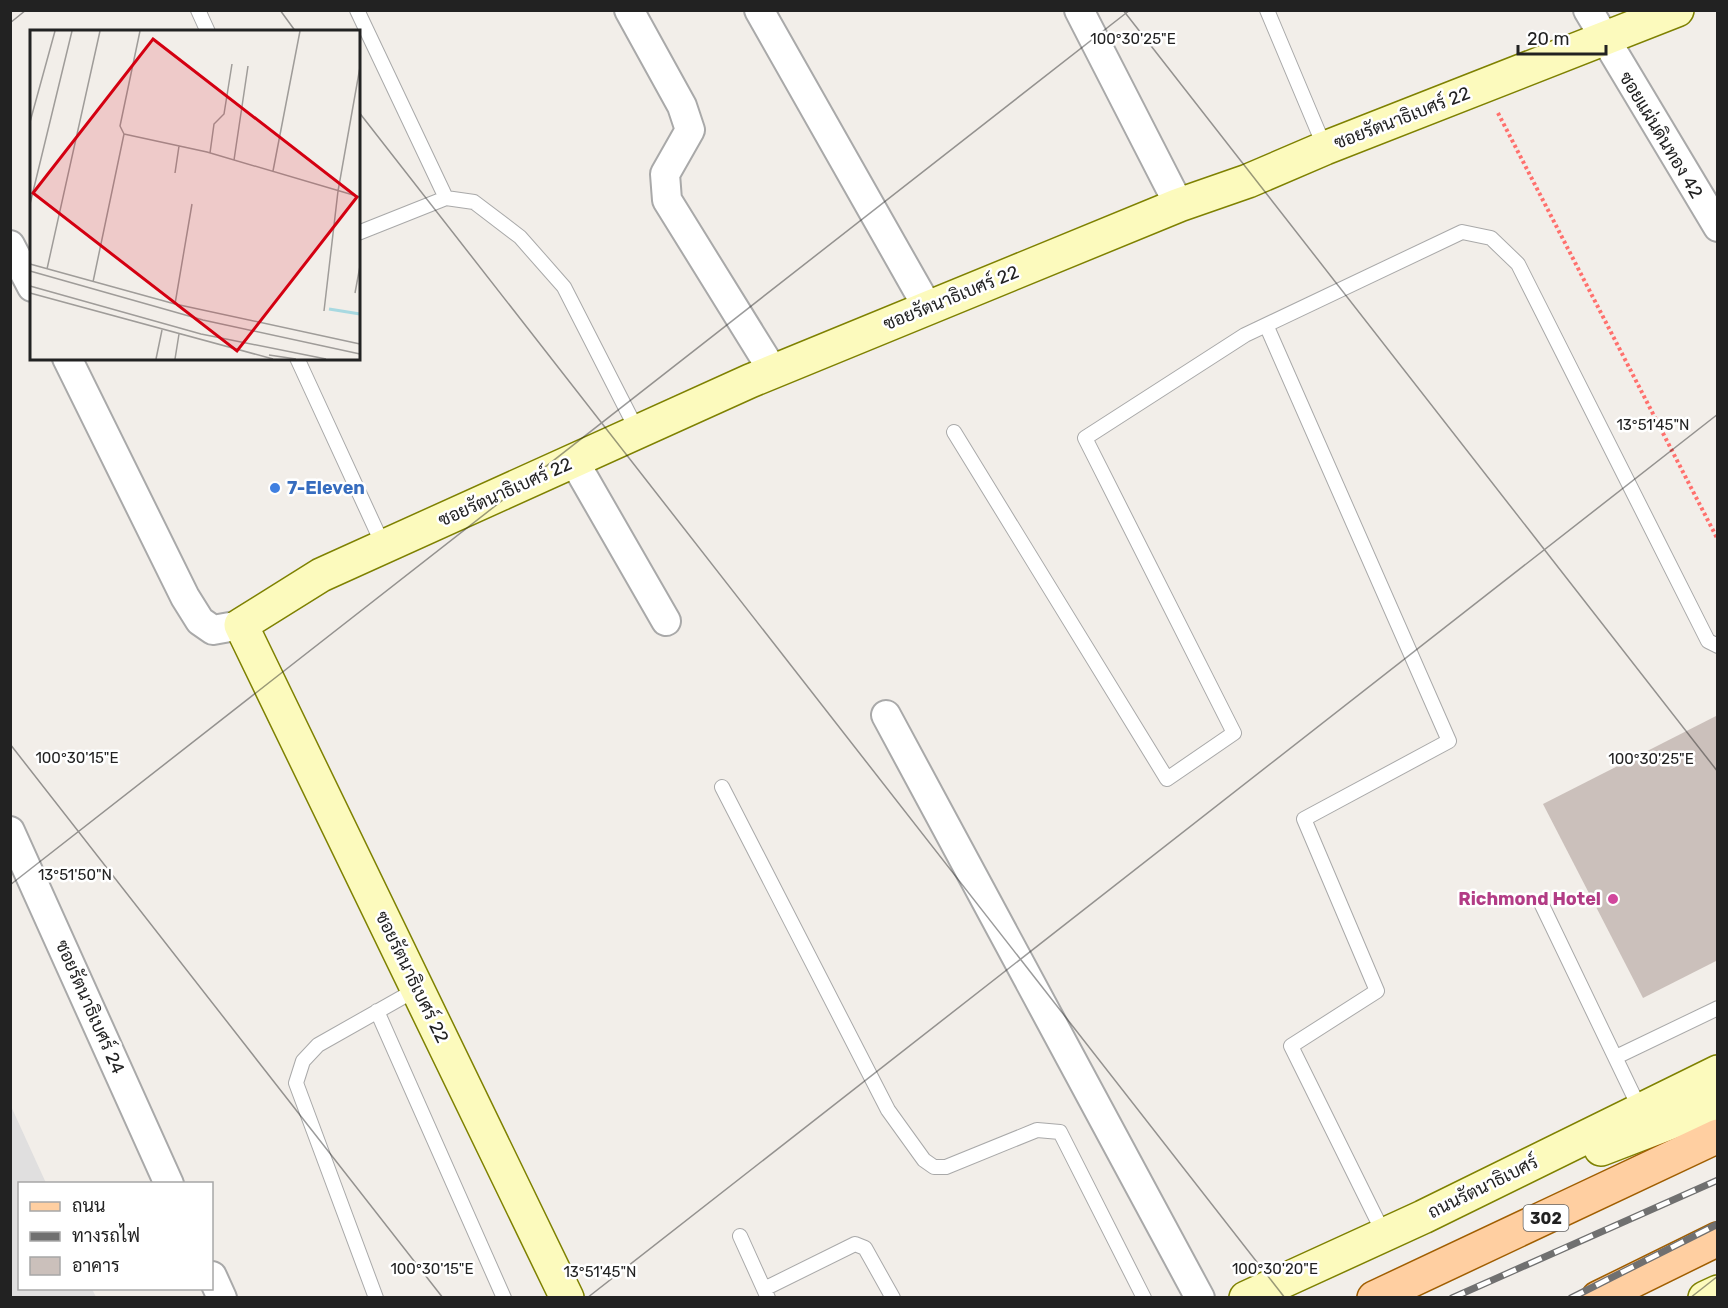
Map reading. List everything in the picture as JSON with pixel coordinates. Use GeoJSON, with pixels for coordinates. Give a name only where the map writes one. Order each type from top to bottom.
{"type":"FeatureCollection","features":[{"type":"Feature","properties":{"kind":"main road","name":"302"},"geometry":{"type":"LineString","coordinates":[[1374,1298],[1716,1115]]}},
{"type":"Feature","properties":{"kind":"main road"},"geometry":{"type":"LineString","coordinates":[[1598,1298],[1718,1239]]}},
{"type":"Feature","properties":{"kind":"street"},"geometry":{"type":"LineString","coordinates":[[628,10],[682,106],[690,130],[664,174],[667,200],[773,372]]}},
{"type":"Feature","properties":{"kind":"street"},"geometry":{"type":"LineString","coordinates":[[759,10],[928,308]]}},
{"type":"Feature","properties":{"kind":"street"},"geometry":{"type":"LineString","coordinates":[[1078,10],[1179,205]]}},
{"type":"Feature","properties":{"kind":"street","name":"ซอยแผ่นดินทอง 42"},"geometry":{"type":"LineString","coordinates":[[1588,10],[1604,41],[1718,227]]}},
{"type":"Feature","properties":{"kind":"street","name":"ซอยรัตนาธิเบศร์ 22"},"geometry":{"type":"LineString","coordinates":[[68,360],[185,597],[200,621],[213,630],[241,625],[321,575],[773,372],[1179,205],[1248,181],[1325,148],[1604,41],[1677,10]]}},
{"type":"Feature","properties":{"kind":"street"},"geometry":{"type":"LineString","coordinates":[[10,245],[30,283]]}},
{"type":"Feature","properties":{"kind":"street"},"geometry":{"type":"LineString","coordinates":[[574,461],[666,621]]}},
{"type":"Feature","properties":{"kind":"street","name":"ซอยรัตนาธิเบศร์ 22"},"geometry":{"type":"LineString","coordinates":[[241,625],[567,1298]]}},
{"type":"Feature","properties":{"kind":"street"},"geometry":{"type":"LineString","coordinates":[[886,715],[1200,1298]]}},
{"type":"Feature","properties":{"kind":"street","name":"ซอยรัตนาธิเบศร์ 24"},"geometry":{"type":"LineString","coordinates":[[10,831],[168,1182]]}},
{"type":"Feature","properties":{"kind":"street","name":"ถนนรัตนาธิเบศร์"},"geometry":{"type":"LineString","coordinates":[[1246,1298],[1423,1217],[1718,1072]]}},
{"type":"Feature","properties":{"kind":"street"},"geometry":{"type":"LineString","coordinates":[[1423,1217],[1716,1115]]}},
{"type":"Feature","properties":{"kind":"street"},"geometry":{"type":"LineString","coordinates":[[213,1278],[222,1298]]}},
{"type":"Feature","properties":{"kind":"street"},"geometry":{"type":"LineString","coordinates":[[1705,1298],[1718,1292]]}},
{"type":"Feature","properties":{"kind":"lane"},"geometry":{"type":"LineString","coordinates":[[198,10],[207,30]]}},
{"type":"Feature","properties":{"kind":"lane"},"geometry":{"type":"LineString","coordinates":[[357,10],[446,198]]}},
{"type":"Feature","properties":{"kind":"lane"},"geometry":{"type":"LineString","coordinates":[[1267,10],[1325,148]]}},
{"type":"Feature","properties":{"kind":"lane"},"geometry":{"type":"LineString","coordinates":[[360,232],[446,198],[474,202],[520,237],[564,287],[638,432]]}},
{"type":"Feature","properties":{"kind":"lane"},"geometry":{"type":"LineString","coordinates":[[954,432],[1167,779],[1234,733],[1085,438],[1245,335],[1267,327],[1462,232],[1491,238],[1518,264],[1708,641],[1718,646]]}},
{"type":"Feature","properties":{"kind":"lane"},"geometry":{"type":"LineString","coordinates":[[1267,327],[1449,741],[1304,819],[1377,992],[1291,1047],[1384,1234]]}},
{"type":"Feature","properties":{"kind":"lane"},"geometry":{"type":"LineString","coordinates":[[298,360],[384,547]]}},
{"type":"Feature","properties":{"kind":"lane"},"geometry":{"type":"LineString","coordinates":[[722,787],[888,1110],[924,1160],[934,1167],[946,1167],[1037,1130],[1060,1132],[1144,1298]]}},
{"type":"Feature","properties":{"kind":"lane"},"geometry":{"type":"LineString","coordinates":[[1541,903],[1640,1109]]}},
{"type":"Feature","properties":{"kind":"lane"},"geometry":{"type":"LineString","coordinates":[[376,1298],[296,1083],[303,1061],[318,1045],[417,988]]}},
{"type":"Feature","properties":{"kind":"lane"},"geometry":{"type":"LineString","coordinates":[[1616,1057],[1718,1008]]}},
{"type":"Feature","properties":{"kind":"lane"},"geometry":{"type":"LineString","coordinates":[[377,1011],[504,1298]]}},
{"type":"Feature","properties":{"kind":"lane"},"geometry":{"type":"LineString","coordinates":[[740,1236],[766,1293],[855,1245],[865,1248],[893,1298]]}},
{"type":"Feature","properties":{"kind":"path"},"geometry":{"type":"LineString","coordinates":[[1485,87],[1718,540]]}},
{"type":"Feature","properties":{"kind":"shaded area"},"geometry":{"type":"Polygon","coordinates":[[[10,1104],[46,1182],[18,1182],[18,1290],[92,1290],[96,1297],[11,1297],[10,1104]]]}},
{"type":"Feature","properties":{"kind":"building"},"geometry":{"type":"Polygon","coordinates":[[[1718,715],[1718,960],[1643,998],[1543,804],[1718,715]]]}},
{"type":"Feature","properties":{"kind":"railway"},"geometry":{"type":"LineString","coordinates":[[1452,1298],[1718,1180]]}},
{"type":"Feature","properties":{"kind":"railway"},"geometry":{"type":"LineString","coordinates":[[1571,1298],[1718,1224]]}},
{"type":"Feature","properties":{"kind":"place","name":"7-Eleven"},"geometry":{"type":"Point","coordinates":[275,488]}},
{"type":"Feature","properties":{"kind":"place","name":"Richmond Hotel"},"geometry":{"type":"Point","coordinates":[1613,899]}}]}
